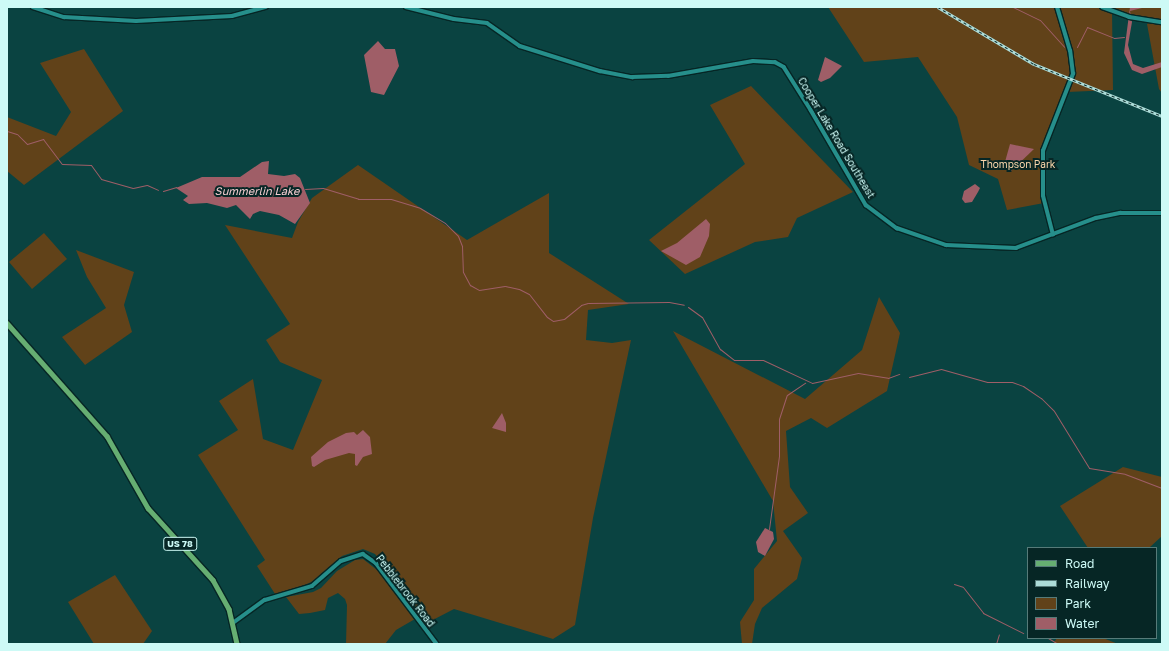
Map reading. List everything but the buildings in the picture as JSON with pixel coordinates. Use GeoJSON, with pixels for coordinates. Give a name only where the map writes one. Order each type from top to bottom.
{"type":"FeatureCollection","features":[{"type":"Feature","properties":{"kind":"main road"},"geometry":{"type":"LineString","coordinates":[[1102,7],[1119,15],[1162,22]]}},
{"type":"Feature","properties":{"kind":"main road","name":"US 78"},"geometry":{"type":"LineString","coordinates":[[7,323],[107,436],[152,514],[213,580],[224,599],[233,623],[237,644]]}},
{"type":"Feature","properties":{"kind":"street"},"geometry":{"type":"LineString","coordinates":[[33,7],[64,17],[136,21],[232,16],[266,7]]}},
{"type":"Feature","properties":{"kind":"street","name":"Cooper Lake Road Southeast"},"geometry":{"type":"LineString","coordinates":[[406,7],[454,19],[487,23],[520,46],[546,56],[600,71],[632,77],[668,76],[753,61],[775,62],[784,67],[841,159],[859,196],[869,208],[892,224],[939,243],[960,248],[1016,248],[1096,218],[1120,213],[1162,213]]}},
{"type":"Feature","properties":{"kind":"street"},"geometry":{"type":"LineString","coordinates":[[1053,235],[1042,192],[1043,151],[1073,74],[1070,51],[1057,7]]}},
{"type":"Feature","properties":{"kind":"street","name":"Pebblebrook Road"},"geometry":{"type":"LineString","coordinates":[[233,623],[265,600],[304,590],[317,583],[341,561],[362,554],[376,563],[437,644]]}},
{"type":"Feature","properties":{"kind":"green space","name":"Thompson Park"},"geometry":{"type":"Polygon","coordinates":[[[828,7],[1162,7],[1162,93],[1159,89],[1147,24],[1157,18],[1143,18],[1112,8],[1113,90],[1067,92],[1043,148],[1044,203],[1007,210],[998,179],[969,165],[957,117],[918,57],[864,62],[828,7]]]}},
{"type":"Feature","properties":{"kind":"green space"},"geometry":{"type":"Polygon","coordinates":[[[84,49],[123,111],[24,185],[7,171],[7,117],[56,136],[71,112],[40,63],[84,49]]]}},
{"type":"Feature","properties":{"kind":"green space"},"geometry":{"type":"Polygon","coordinates":[[[751,86],[853,192],[797,218],[788,237],[755,242],[685,274],[649,240],[745,164],[710,105],[751,86]]]}},
{"type":"Feature","properties":{"kind":"green space"},"geometry":{"type":"Polygon","coordinates":[[[358,165],[467,240],[549,193],[549,253],[629,304],[588,310],[586,340],[612,343],[631,340],[593,518],[575,625],[553,639],[454,609],[427,623],[375,554],[363,549],[342,556],[316,580],[277,597],[257,566],[265,560],[198,455],[238,430],[219,401],[253,379],[263,439],[293,450],[322,380],[280,362],[266,340],[290,324],[225,225],[292,238],[298,222],[312,198],[358,165]]]}},
{"type":"Feature","properties":{"kind":"green space"},"geometry":{"type":"Polygon","coordinates":[[[44,233],[67,259],[32,289],[9,262],[44,233]]]}},
{"type":"Feature","properties":{"kind":"green space"},"geometry":{"type":"Polygon","coordinates":[[[76,250],[134,272],[124,305],[132,332],[85,365],[62,337],[106,308],[87,277],[76,250]]]}},
{"type":"Feature","properties":{"kind":"green space"},"geometry":{"type":"Polygon","coordinates":[[[879,297],[900,333],[887,391],[827,428],[811,418],[786,431],[790,487],[808,513],[783,531],[802,558],[797,579],[762,608],[755,624],[752,644],[742,644],[740,622],[754,600],[754,569],[777,541],[773,501],[673,331],[805,399],[862,350],[879,297]]]}},
{"type":"Feature","properties":{"kind":"green space"},"geometry":{"type":"Polygon","coordinates":[[[1123,467],[1162,477],[1162,536],[1150,547],[1087,547],[1060,506],[1123,467]]]}},
{"type":"Feature","properties":{"kind":"green space"},"geometry":{"type":"Polygon","coordinates":[[[363,559],[381,573],[415,619],[396,630],[385,644],[346,644],[347,605],[345,599],[338,593],[328,598],[325,610],[299,614],[286,597],[313,592],[321,588],[337,571],[355,560],[363,559]]]}},
{"type":"Feature","properties":{"kind":"green space"},"geometry":{"type":"Polygon","coordinates":[[[115,575],[152,631],[143,644],[94,644],[68,602],[115,575]]]}},
{"type":"Feature","properties":{"kind":"green space"},"geometry":{"type":"Polygon","coordinates":[[[1056,639],[1106,639],[1118,644],[1053,644],[1056,639]]]}},
{"type":"Feature","properties":{"kind":"water"},"geometry":{"type":"Polygon","coordinates":[[[1130,7],[1146,7],[1130,11],[1132,22],[1128,45],[1133,64],[1143,68],[1162,62],[1162,67],[1142,74],[1132,70],[1124,53],[1130,7]]]}},
{"type":"Feature","properties":{"kind":"water"},"geometry":{"type":"Polygon","coordinates":[[[378,41],[385,49],[395,49],[399,66],[384,95],[371,92],[364,55],[378,41]]]}},
{"type":"Feature","properties":{"kind":"water"},"geometry":{"type":"Polygon","coordinates":[[[825,57],[842,66],[830,78],[821,82],[818,80],[825,57]]]}},
{"type":"Feature","properties":{"kind":"water"},"geometry":{"type":"Polygon","coordinates":[[[1010,144],[1034,149],[1011,171],[1003,169],[1010,144]]]}},
{"type":"Feature","properties":{"kind":"water","name":"Summerlin Lake"},"geometry":{"type":"Polygon","coordinates":[[[269,161],[268,174],[284,176],[295,174],[300,178],[310,203],[295,224],[279,215],[260,211],[253,214],[250,219],[236,205],[227,208],[207,203],[189,204],[183,200],[188,196],[176,188],[202,177],[240,177],[262,162],[269,161]]]}},
{"type":"Feature","properties":{"kind":"water"},"geometry":{"type":"Polygon","coordinates":[[[975,184],[980,188],[978,192],[972,202],[965,203],[962,199],[964,191],[975,184]]]}},
{"type":"Feature","properties":{"kind":"water"},"geometry":{"type":"Polygon","coordinates":[[[706,219],[710,224],[709,236],[700,257],[686,265],[661,251],[677,243],[706,219]]]}},
{"type":"Feature","properties":{"kind":"water"},"geometry":{"type":"Polygon","coordinates":[[[502,413],[506,423],[506,432],[492,428],[502,413]]]}},
{"type":"Feature","properties":{"kind":"water"},"geometry":{"type":"Polygon","coordinates":[[[363,430],[370,437],[372,454],[363,457],[357,466],[355,465],[355,454],[349,453],[325,460],[314,467],[312,466],[311,457],[328,442],[346,433],[354,432],[357,435],[363,430]]]}},
{"type":"Feature","properties":{"kind":"water"},"geometry":{"type":"Polygon","coordinates":[[[765,528],[773,532],[774,539],[765,556],[758,552],[756,542],[765,528]]]}},
{"type":"Feature","properties":{"kind":"waterway"},"geometry":{"type":"LineString","coordinates":[[1013,7],[1040,20],[1064,47]]}},
{"type":"Feature","properties":{"kind":"waterway"},"geometry":{"type":"LineString","coordinates":[[1077,47],[1087,27],[1114,38],[1124,37]]}},
{"type":"Feature","properties":{"kind":"waterway"},"geometry":{"type":"LineString","coordinates":[[7,131],[17,134],[27,144],[43,139],[62,164],[91,165],[101,179],[133,188],[147,185],[158,190]]}},
{"type":"Feature","properties":{"kind":"waterway"},"geometry":{"type":"LineString","coordinates":[[163,191],[176,187]]}},
{"type":"Feature","properties":{"kind":"waterway"},"geometry":{"type":"LineString","coordinates":[[305,189],[323,188],[358,199],[391,199],[420,208],[445,223],[458,236],[462,246],[463,272],[470,285],[479,290],[505,286],[519,289],[529,294],[547,317],[553,321],[564,319],[581,305],[588,303],[669,302],[684,305]]}},
{"type":"Feature","properties":{"kind":"waterway"},"geometry":{"type":"LineString","coordinates":[[688,307],[702,317],[720,349],[734,360],[763,360],[812,383],[858,373],[888,378],[899,374]]}},
{"type":"Feature","properties":{"kind":"waterway"},"geometry":{"type":"LineString","coordinates":[[909,377],[941,369],[987,382],[1012,382],[1023,386],[1041,398],[1054,411],[1089,468],[1125,474],[1162,488]]}},
{"type":"Feature","properties":{"kind":"waterway"},"geometry":{"type":"LineString","coordinates":[[769,529],[779,456],[779,419],[787,395],[805,383]]}},
{"type":"Feature","properties":{"kind":"waterway"},"geometry":{"type":"LineString","coordinates":[[954,584],[963,587],[983,613],[1023,633]]}},
{"type":"Feature","properties":{"kind":"waterway"},"geometry":{"type":"LineString","coordinates":[[996,644],[999,634]]}},
{"type":"Feature","properties":{"kind":"waterway"},"geometry":{"type":"LineString","coordinates":[[1050,639],[1058,644]]}},
{"type":"Feature","properties":{"kind":"railway"},"geometry":{"type":"LineString","coordinates":[[938,7],[1034,64],[1162,116]]}}]}
